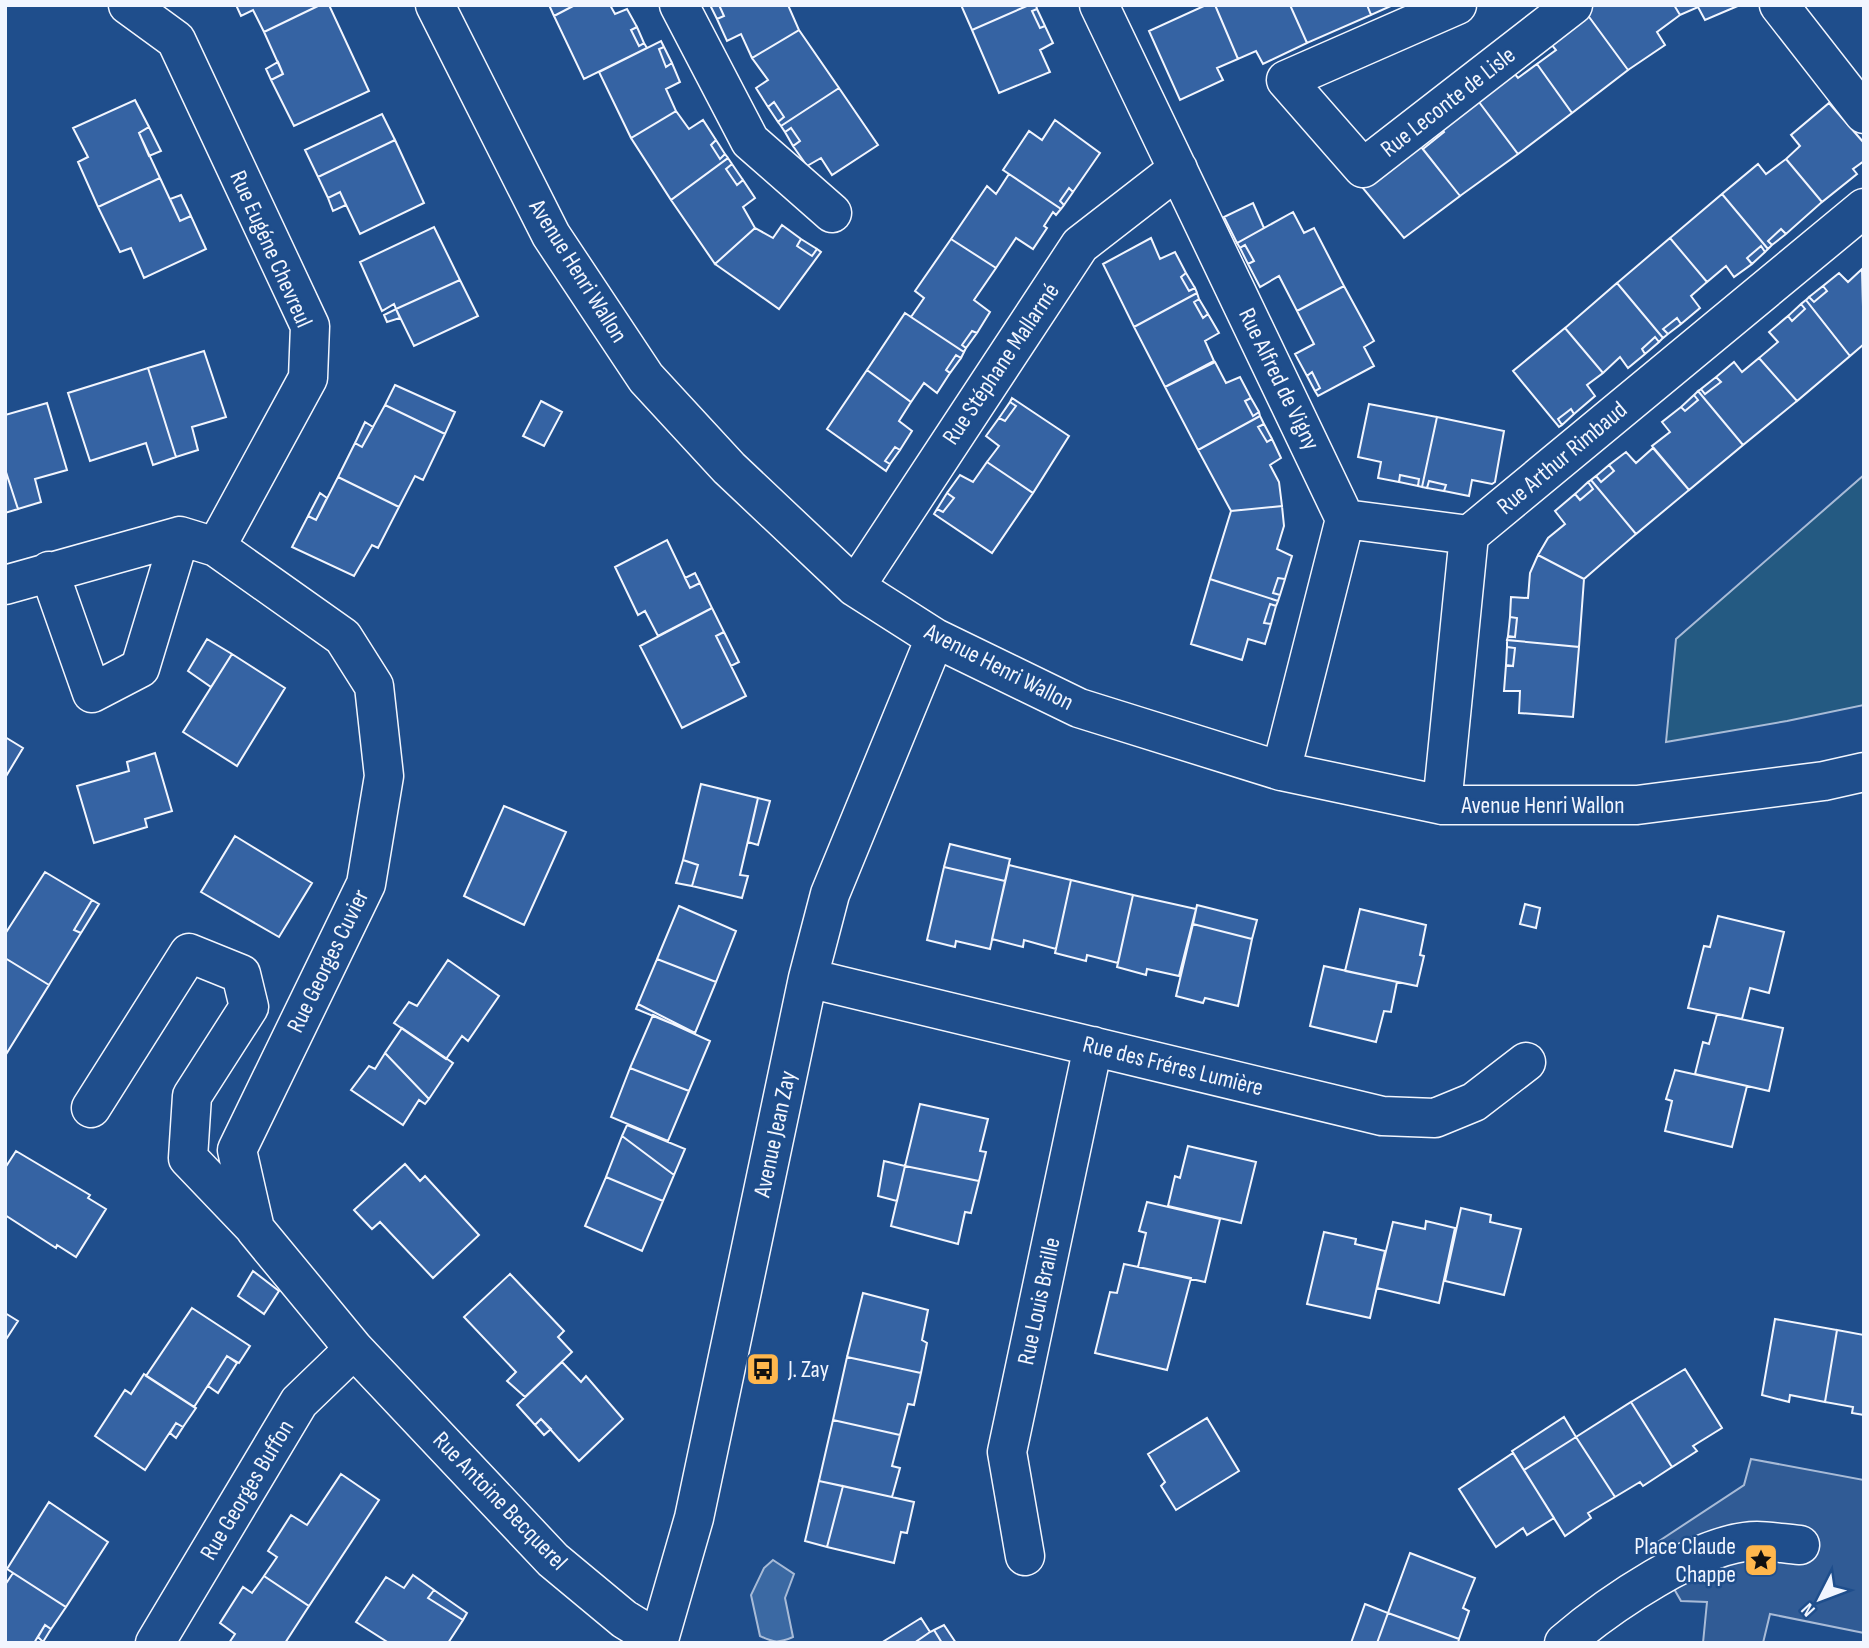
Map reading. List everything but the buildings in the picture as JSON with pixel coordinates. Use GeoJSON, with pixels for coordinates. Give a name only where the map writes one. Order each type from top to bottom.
{"type":"FeatureCollection","features":[{"type":"Feature","properties":{"kind":"street","name":"Rue Eugéne Chevreul"},"geometry":{"type":"LineString","coordinates":[[128,5],[176,40],[310,327],[308,378],[216,547]]}},
{"type":"Feature","properties":{"kind":"street","name":"Avenue Henri Wallon"},"geometry":{"type":"LineString","coordinates":[[435,5],[551,235],[646,378],[729,468],[855,587],[935,638],[1079,708],[1281,771],[1442,805],[1637,805],[1824,781],[1864,772]]}},
{"type":"Feature","properties":{"kind":"street"},"geometry":{"type":"LineString","coordinates":[[679,5],[750,141],[832,213]]}},
{"type":"Feature","properties":{"kind":"street","name":"Rue Alfred de Vigny"},"geometry":{"type":"LineString","coordinates":[[1099,5],[1345,519]]}},
{"type":"Feature","properties":{"kind":"street","name":"Rue Leconte de Lisle"},"geometry":{"type":"LineString","coordinates":[[1457,5],[1286,80],[1363,168],[1573,5]]}},
{"type":"Feature","properties":{"kind":"street"},"geometry":{"type":"LineString","coordinates":[[1779,5],[1864,114]]}},
{"type":"Feature","properties":{"kind":"street","name":"Rue Stéphane Mallarmé"},"geometry":{"type":"LineString","coordinates":[[855,587],[1080,245],[1178,169]]}},
{"type":"Feature","properties":{"kind":"street","name":"Rue Arthur Rimbaud"},"geometry":{"type":"LineString","coordinates":[[1469,535],[1864,208]]}},
{"type":"Feature","properties":{"kind":"street"},"geometry":{"type":"LineString","coordinates":[[1281,771],[1345,519],[1469,535],[1442,805]]}},
{"type":"Feature","properties":{"kind":"street","name":"Rue Georges Cuvier"},"geometry":{"type":"LineString","coordinates":[[180,536],[216,547],[343,637],[374,686],[384,776],[366,884],[237,1150],[255,1228]]}},
{"type":"Feature","properties":{"kind":"street"},"geometry":{"type":"LineString","coordinates":[[5,585],[180,536]]}},
{"type":"Feature","properties":{"kind":"street"},"geometry":{"type":"LineString","coordinates":[[49,571],[92,693],[140,668],[180,536]]}},
{"type":"Feature","properties":{"kind":"street","name":"Avenue Jean Zay"},"geometry":{"type":"LineString","coordinates":[[658,1641],[694,1518],[808,978],[830,894],[935,638]]}},
{"type":"Feature","properties":{"kind":"street","name":"Rue Georges Cuvier"},"geometry":{"type":"LineString","coordinates":[[91,1108],[189,953],[241,974],[249,1007],[192,1096],[188,1158],[255,1228],[354,1349]]}},
{"type":"Feature","properties":{"kind":"street","name":"Rue des Fréres Lumière"},"geometry":{"type":"LineString","coordinates":[[808,978],[1382,1116],[1435,1118],[1474,1102],[1526,1062]]}},
{"type":"Feature","properties":{"kind":"street","name":"Rue Louis Braille"},"geometry":{"type":"LineString","coordinates":[[1025,1556],[1007,1452],[1093,1046]]}},
{"type":"Feature","properties":{"kind":"street","name":"Rue Antoine Becquerel"},"geometry":{"type":"LineString","coordinates":[[354,1349],[553,1560],[624,1619],[658,1641]]}},
{"type":"Feature","properties":{"kind":"street","name":"Rue Georges Buffon"},"geometry":{"type":"LineString","coordinates":[[155,1643],[299,1402],[354,1349]]}},
{"type":"Feature","properties":{"kind":"street"},"geometry":{"type":"LineString","coordinates":[[1564,1643],[1665,1574],[1713,1550],[1755,1541],[1800,1545]]}},
{"type":"Feature","properties":{"kind":"shaded area"},"geometry":{"type":"Polygon","coordinates":[[[1864,475],[1864,705],[1666,742],[1676,639],[1864,475]]]}},
{"type":"Feature","properties":{"kind":"shaded area","name":"Place Claude Chappe"},"geometry":{"type":"Polygon","coordinates":[[[1751,1459],[1864,1480],[1864,1633],[1770,1614],[1763,1643],[1703,1643],[1707,1602],[1681,1601],[1650,1547],[1744,1485],[1751,1459]]]}},
{"type":"Feature","properties":{"kind":"shaded area"},"geometry":{"type":"Polygon","coordinates":[[[773,1560],[794,1574],[785,1598],[793,1637],[780,1641],[760,1636],[751,1595],[764,1568],[773,1560]]]}},
{"type":"Feature","properties":{"kind":"place","name":"J. Zay"},"geometry":{"type":"Point","coordinates":[763,1369]}},
{"type":"Feature","properties":{"kind":"place","name":"Place Claude Chappe"},"geometry":{"type":"Point","coordinates":[1761,1560]}}]}
